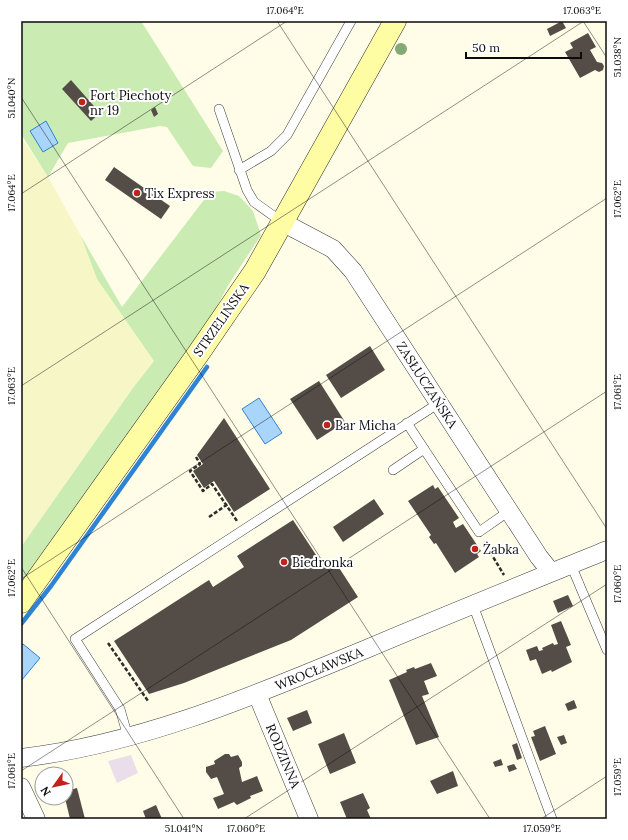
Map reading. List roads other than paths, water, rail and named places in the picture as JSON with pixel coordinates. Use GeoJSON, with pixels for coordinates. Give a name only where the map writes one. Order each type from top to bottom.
{"type":"FeatureCollection","features":[{"type":"Feature","properties":{"kind":"main road","name":"STRZELIŃSKA"},"geometry":{"type":"LineString","coordinates":[[21,602],[198,354],[255,271],[395,21]]}},
{"type":"Feature","properties":{"kind":"street","name":"ZASŁUCZAŃSKA"},"geometry":{"type":"LineString","coordinates":[[282,222],[333,249],[353,271],[509,511],[551,572]]}},
{"type":"Feature","properties":{"kind":"street","name":"WROCŁAWSKA"},"geometry":{"type":"LineString","coordinates":[[21,758],[81,748],[128,737],[184,721],[257,694],[607,550]]}},
{"type":"Feature","properties":{"kind":"street","name":"RODZINNA"},"geometry":{"type":"LineString","coordinates":[[257,694],[309,819]]}},
{"type":"Feature","properties":{"kind":"street"},"geometry":{"type":"LineString","coordinates":[[21,787],[36,819]]}},
{"type":"Feature","properties":{"kind":"lane"},"geometry":{"type":"LineString","coordinates":[[239,170],[271,151],[287,135],[351,21]]}},
{"type":"Feature","properties":{"kind":"lane"},"geometry":{"type":"LineString","coordinates":[[219,109],[239,170],[254,202],[282,222]]}},
{"type":"Feature","properties":{"kind":"lane"},"geometry":{"type":"LineString","coordinates":[[128,737],[120,709],[75,639],[439,403]]}},
{"type":"Feature","properties":{"kind":"lane"},"geometry":{"type":"LineString","coordinates":[[407,423],[479,532],[509,511]]}},
{"type":"Feature","properties":{"kind":"lane"},"geometry":{"type":"LineString","coordinates":[[393,470],[424,449]]}},
{"type":"Feature","properties":{"kind":"lane"},"geometry":{"type":"LineString","coordinates":[[571,565],[607,650]]}},
{"type":"Feature","properties":{"kind":"lane"},"geometry":{"type":"LineString","coordinates":[[473,605],[552,819]]}},
{"type":"Feature","properties":{"kind":"water"},"geometry":{"type":"Polygon","coordinates":[[[46,121],[58,143],[43,152],[30,131],[46,121]]]}},
{"type":"Feature","properties":{"kind":"water"},"geometry":{"type":"Polygon","coordinates":[[[259,398],[282,433],[265,444],[242,409],[259,398]]]}},
{"type":"Feature","properties":{"kind":"water"},"geometry":{"type":"Polygon","coordinates":[[[23,644],[40,658],[21,681],[21,646],[23,644]]]}},
{"type":"Feature","properties":{"kind":"waterway"},"geometry":{"type":"LineString","coordinates":[[21,624],[51,586],[207,367]]}},
{"type":"Feature","properties":{"kind":"place","name":"Fort Piechoty nr 19"},"geometry":{"type":"Point","coordinates":[82,102]}},
{"type":"Feature","properties":{"kind":"place","name":"Tix Express"},"geometry":{"type":"Point","coordinates":[137,193]}},
{"type":"Feature","properties":{"kind":"place","name":"Bar Micha"},"geometry":{"type":"Point","coordinates":[327,425]}},
{"type":"Feature","properties":{"kind":"place","name":"Żabka"},"geometry":{"type":"Point","coordinates":[475,549]}},
{"type":"Feature","properties":{"kind":"place","name":"Biedronka"},"geometry":{"type":"Point","coordinates":[284,562]}}]}
